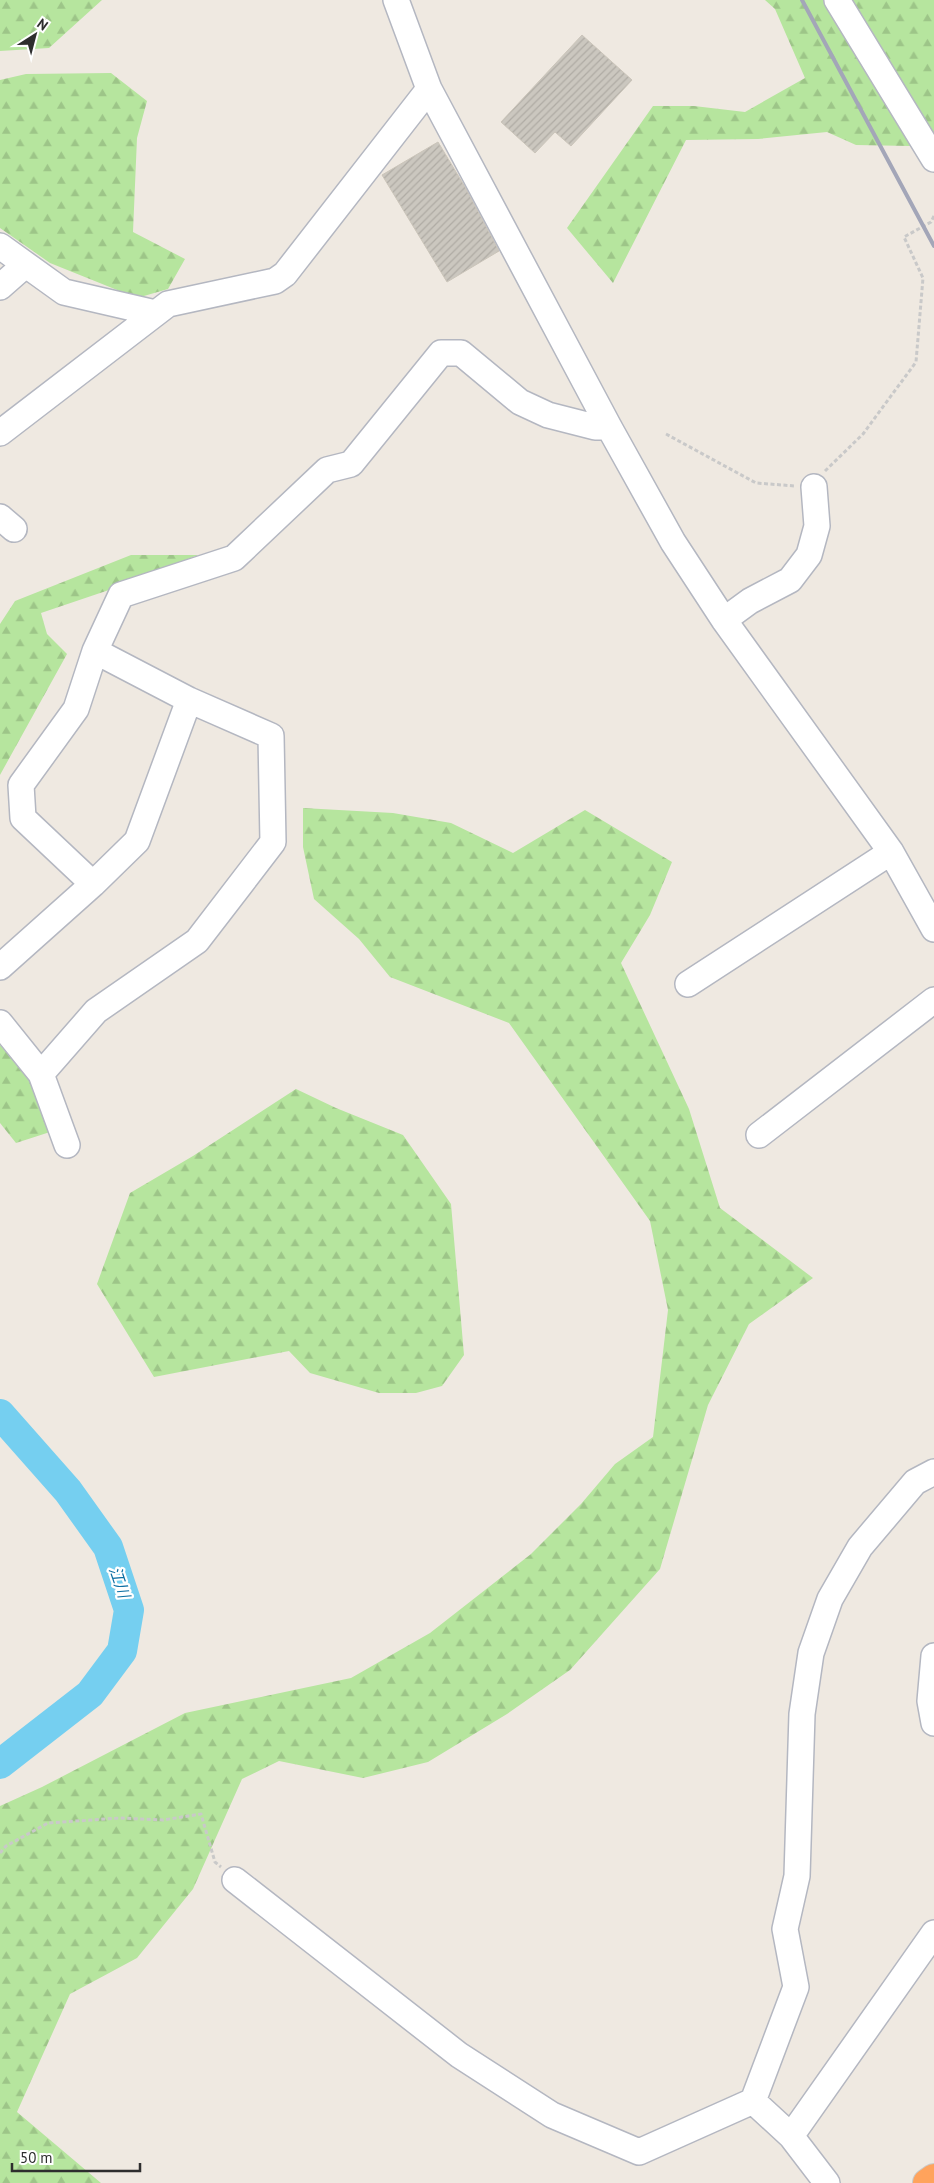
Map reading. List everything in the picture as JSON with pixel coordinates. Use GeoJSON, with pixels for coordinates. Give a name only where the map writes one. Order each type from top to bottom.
{"type":"FeatureCollection","features":[{"type":"Feature","properties":{"kind":"highway"},"geometry":{"type":"LineString","coordinates":[[927,2183],[934,2178]]}},
{"type":"Feature","properties":{"kind":"street"},"geometry":{"type":"LineString","coordinates":[[396,0],[429,88],[609,428],[673,542],[724,620],[891,852],[934,929]]}},
{"type":"Feature","properties":{"kind":"street"},"geometry":{"type":"LineString","coordinates":[[837,0],[934,159]]}},
{"type":"Feature","properties":{"kind":"street"},"geometry":{"type":"LineString","coordinates":[[0,433],[168,304],[275,281],[285,274],[429,88]]}},
{"type":"Feature","properties":{"kind":"street"},"geometry":{"type":"LineString","coordinates":[[0,246],[64,292],[156,313]]}},
{"type":"Feature","properties":{"kind":"street"},"geometry":{"type":"LineString","coordinates":[[0,287],[25,265]]}},
{"type":"Feature","properties":{"kind":"street"},"geometry":{"type":"LineString","coordinates":[[93,884],[23,818],[21,785],[76,709],[95,651],[121,595],[234,558],[327,470],[351,464],[441,353],[460,353],[520,402],[548,415],[595,427],[609,428]]}},
{"type":"Feature","properties":{"kind":"street"},"geometry":{"type":"LineString","coordinates":[[724,620],[750,601],[790,580],[809,555],[817,526],[814,487]]}},
{"type":"Feature","properties":{"kind":"street"},"geometry":{"type":"LineString","coordinates":[[42,1074],[96,1011],[197,941],[272,842],[271,736],[188,700],[95,651]]}},
{"type":"Feature","properties":{"kind":"street"},"geometry":{"type":"LineString","coordinates":[[0,967],[93,884],[137,841],[188,700]]}},
{"type":"Feature","properties":{"kind":"street"},"geometry":{"type":"LineString","coordinates":[[688,984],[891,852]]}},
{"type":"Feature","properties":{"kind":"street"},"geometry":{"type":"LineString","coordinates":[[759,1135],[934,1000]]}},
{"type":"Feature","properties":{"kind":"street"},"geometry":{"type":"LineString","coordinates":[[0,1023],[42,1074],[67,1145]]}},
{"type":"Feature","properties":{"kind":"street"},"geometry":{"type":"LineString","coordinates":[[235,1880],[459,2055],[552,2115],[639,2152],[753,2101],[796,1987],[785,1929],[797,1876],[802,1714],[810,1653],[830,1599],[860,1548],[915,1482],[934,1472]]}},
{"type":"Feature","properties":{"kind":"street"},"geometry":{"type":"LineString","coordinates":[[934,1656],[930,1702],[934,1723]]}},
{"type":"Feature","properties":{"kind":"street"},"geometry":{"type":"LineString","coordinates":[[791,2136],[934,1933]]}},
{"type":"Feature","properties":{"kind":"street"},"geometry":{"type":"LineString","coordinates":[[753,2101],[791,2136],[827,2183]]}},
{"type":"Feature","properties":{"kind":"path"},"geometry":{"type":"LineString","coordinates":[[666,434],[756,483],[814,487],[821,475],[863,434],[916,362],[923,278],[904,237],[931,222],[934,216]]}},
{"type":"Feature","properties":{"kind":"path"},"geometry":{"type":"LineString","coordinates":[[0,1853],[6,1846],[48,1823],[120,1818],[163,1820],[202,1814],[215,1862],[235,1880]]}},
{"type":"Feature","properties":{"kind":"green space"},"geometry":{"type":"Polygon","coordinates":[[[0,0],[102,0],[49,48],[0,51],[0,0]]]}},
{"type":"Feature","properties":{"kind":"green space"},"geometry":{"type":"Polygon","coordinates":[[[765,0],[934,0],[934,152],[910,146],[856,145],[827,132],[758,139],[686,140],[613,283],[567,228],[653,106],[694,106],[745,112],[805,78],[775,9],[765,0]]]}},
{"type":"Feature","properties":{"kind":"green space"},"geometry":{"type":"Polygon","coordinates":[[[111,73],[147,101],[137,138],[133,232],[185,259],[168,289],[137,298],[50,263],[0,228],[0,80],[26,74],[111,73]]]}},
{"type":"Feature","properties":{"kind":"green space"},"geometry":{"type":"Polygon","coordinates":[[[131,555],[198,555],[106,591],[41,613],[47,634],[67,654],[0,775],[0,624],[15,601],[131,555]]]}},
{"type":"Feature","properties":{"kind":"green space"},"geometry":{"type":"Polygon","coordinates":[[[303,808],[393,813],[451,823],[513,853],[585,810],[672,862],[650,915],[621,963],[689,1109],[720,1208],[813,1278],[749,1324],[708,1405],[660,1569],[570,1670],[507,1714],[428,1762],[363,1778],[279,1761],[242,1779],[193,1889],[137,1958],[70,1994],[17,2112],[101,2183],[0,2183],[0,1806],[42,1787],[185,1713],[351,1678],[430,1633],[531,1554],[581,1504],[615,1464],[653,1437],[668,1310],[650,1221],[509,1023],[390,977],[359,939],[314,899],[303,847],[303,808]]]}},
{"type":"Feature","properties":{"kind":"green space"},"geometry":{"type":"Polygon","coordinates":[[[0,1045],[42,1094],[50,1132],[16,1143],[0,1123],[0,1045]]]}},
{"type":"Feature","properties":{"kind":"green space"},"geometry":{"type":"Polygon","coordinates":[[[296,1089],[336,1108],[403,1135],[451,1204],[464,1355],[442,1386],[416,1393],[379,1393],[310,1373],[289,1351],[154,1377],[97,1284],[130,1193],[193,1156],[296,1089]]]}},
{"type":"Feature","properties":{"kind":"building"},"geometry":{"type":"Polygon","coordinates":[[[582,35],[632,80],[571,146],[555,132],[535,153],[501,122],[582,35]]]}},
{"type":"Feature","properties":{"kind":"building"},"geometry":{"type":"Polygon","coordinates":[[[438,142],[465,187],[499,251],[447,282],[382,175],[438,142]]]}},
{"type":"Feature","properties":{"kind":"waterway","name":"江川"},"geometry":{"type":"LineString","coordinates":[[0,1414],[68,1491],[108,1547],[129,1610],[122,1651],[90,1694],[0,1764]]}},
{"type":"Feature","properties":{"kind":"railway"},"geometry":{"type":"LineString","coordinates":[[802,0],[934,246]]}}]}
